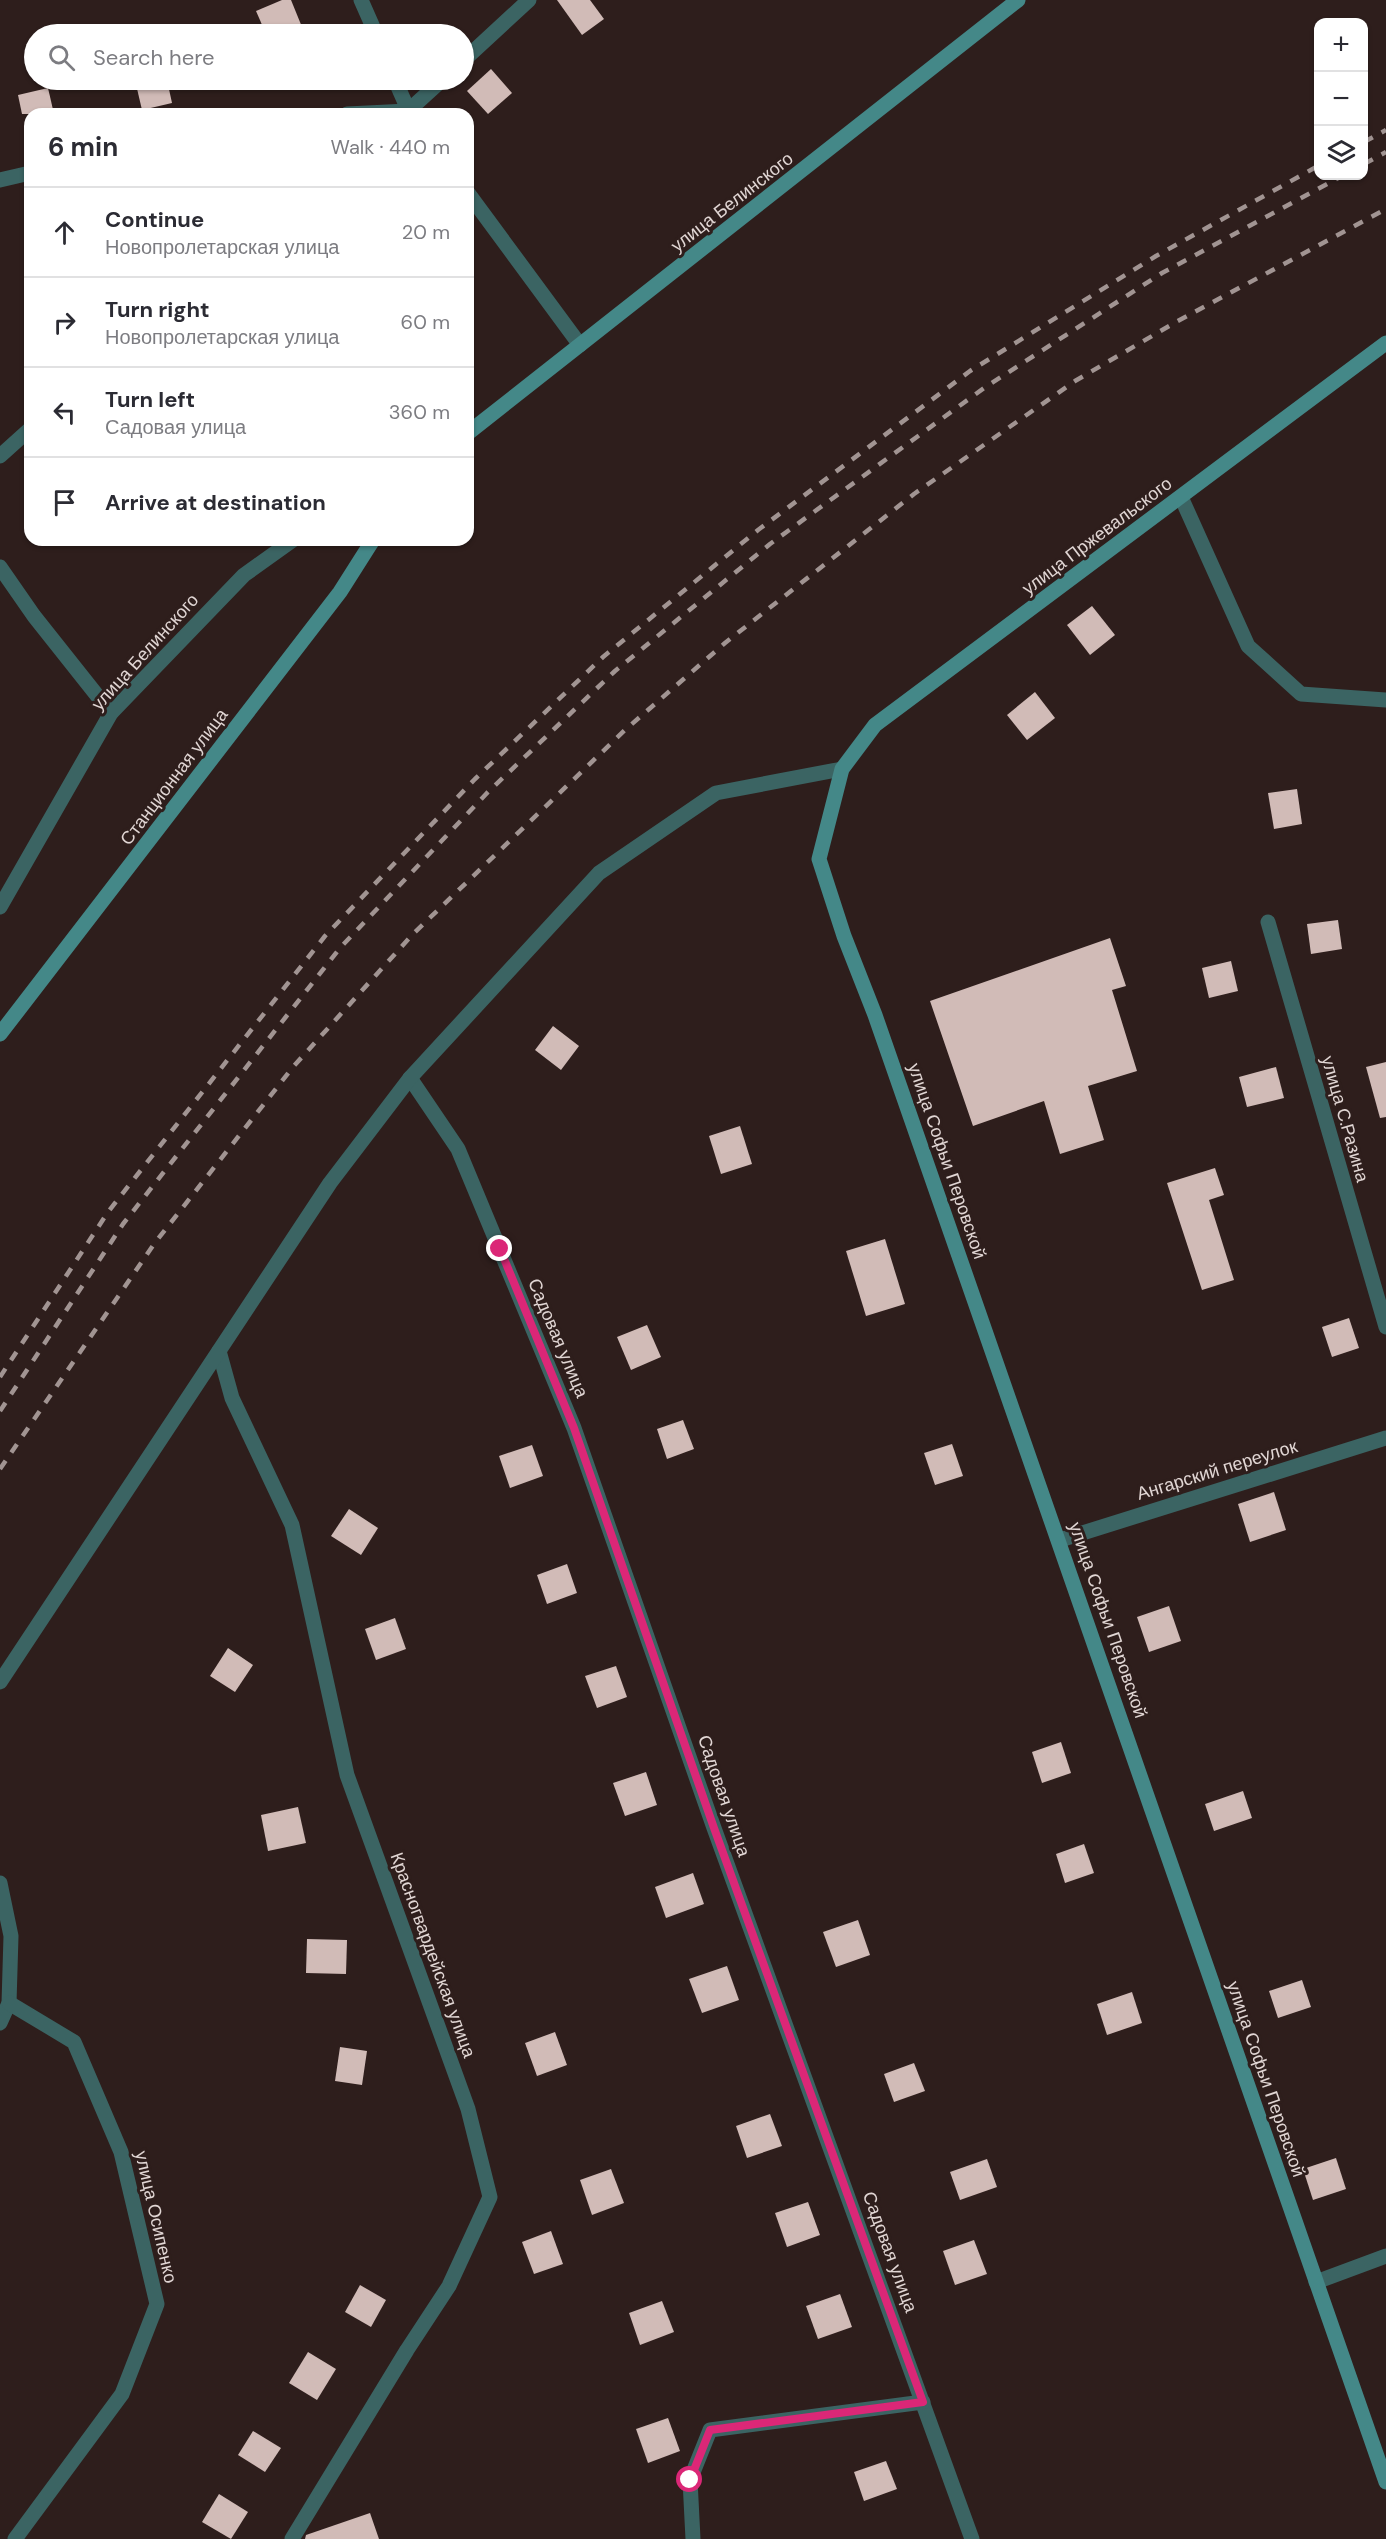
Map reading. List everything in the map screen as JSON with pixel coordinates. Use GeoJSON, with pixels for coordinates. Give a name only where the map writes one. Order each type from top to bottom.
{"type":"FeatureCollection","features":[{"type":"Feature","properties":{"kind":"main road","name":"улица Белинского"},"geometry":{"type":"LineString","coordinates":[[474,428],[1018,0]]}},
{"type":"Feature","properties":{"kind":"main road","name":"улица Пржевальского"},"geometry":{"type":"LineString","coordinates":[[842,769],[875,725],[1386,343]]}},
{"type":"Feature","properties":{"kind":"main road","name":"Станционная улица"},"geometry":{"type":"LineString","coordinates":[[0,1034],[340,592],[369,546]]}},
{"type":"Feature","properties":{"kind":"main road","name":"улица Софьи Перовской"},"geometry":{"type":"LineString","coordinates":[[842,769],[819,859],[844,936],[1060,1540],[1386,2482]]}},
{"type":"Feature","properties":{"kind":"street"},"geometry":{"type":"LineString","coordinates":[[361,0],[372,24]]}},
{"type":"Feature","properties":{"kind":"street"},"geometry":{"type":"LineString","coordinates":[[474,51],[529,0]]}},
{"type":"Feature","properties":{"kind":"street"},"geometry":{"type":"LineString","coordinates":[[399,90],[407,108]]}},
{"type":"Feature","properties":{"kind":"street"},"geometry":{"type":"LineString","coordinates":[[413,108],[432,90]]}},
{"type":"Feature","properties":{"kind":"street"},"geometry":{"type":"LineString","coordinates":[[0,180],[24,174]]}},
{"type":"Feature","properties":{"kind":"street"},"geometry":{"type":"LineString","coordinates":[[474,201],[580,345]]}},
{"type":"Feature","properties":{"kind":"street"},"geometry":{"type":"LineString","coordinates":[[0,456],[24,434]]}},
{"type":"Feature","properties":{"kind":"street"},"geometry":{"type":"LineString","coordinates":[[1181,497],[1248,646],[1301,694],[1386,700]]}},
{"type":"Feature","properties":{"kind":"street","name":"улица Белинского"},"geometry":{"type":"LineString","coordinates":[[0,908],[111,713],[244,574],[284,546]]}},
{"type":"Feature","properties":{"kind":"street"},"geometry":{"type":"LineString","coordinates":[[0,567],[34,616],[111,713]]}},
{"type":"Feature","properties":{"kind":"street"},"geometry":{"type":"LineString","coordinates":[[0,1682],[330,1183],[410,1078],[599,873],[716,793],[842,769]]}},
{"type":"Feature","properties":{"kind":"street","name":"улица С.Разина"},"geometry":{"type":"LineString","coordinates":[[1268,922],[1386,1327]]}},
{"type":"Feature","properties":{"kind":"street","name":"Садовая улица"},"geometry":{"type":"LineString","coordinates":[[410,1078],[458,1149],[574,1428],[714,1828],[972,2539]]}},
{"type":"Feature","properties":{"kind":"street","name":"Красногвардейская улица"},"geometry":{"type":"LineString","coordinates":[[219,1351],[232,1398],[292,1525],[347,1775],[468,2109],[490,2198],[449,2286],[407,2350],[292,2539]]}},
{"type":"Feature","properties":{"kind":"street","name":"Ангарский переулок"},"geometry":{"type":"LineString","coordinates":[[1060,1540],[1386,1438]]}},
{"type":"Feature","properties":{"kind":"street"},"geometry":{"type":"LineString","coordinates":[[0,1883],[11,1936],[9,2003],[0,2023]]}},
{"type":"Feature","properties":{"kind":"street","name":"улица Осипенко"},"geometry":{"type":"LineString","coordinates":[[9,2003],[74,2042],[121,2152],[157,2304],[122,2394],[15,2539]]}},
{"type":"Feature","properties":{"kind":"street"},"geometry":{"type":"LineString","coordinates":[[1316,2282],[1386,2256]]}},
{"type":"Feature","properties":{"kind":"street"},"geometry":{"type":"LineString","coordinates":[[693,2539],[690,2480],[710,2430],[923,2402]]}},
{"type":"Feature","properties":{"kind":"building"},"geometry":{"type":"Polygon","coordinates":[[[282,0],[291,0],[301,24],[262,24],[256,11],[282,0]]]}},
{"type":"Feature","properties":{"kind":"building"},"geometry":{"type":"Polygon","coordinates":[[[557,0],[590,0],[604,19],[582,35],[557,0]]]}},
{"type":"Feature","properties":{"kind":"building"},"geometry":{"type":"Polygon","coordinates":[[[491,69],[512,93],[488,114],[467,91],[474,90],[474,85],[491,69]]]}},
{"type":"Feature","properties":{"kind":"building"},"geometry":{"type":"Polygon","coordinates":[[[48,90],[53,108],[24,108],[24,114],[22,114],[18,95],[48,90]]]}},
{"type":"Feature","properties":{"kind":"building"},"geometry":{"type":"Polygon","coordinates":[[[137,90],[169,90],[172,103],[142,108],[137,90]]]}},
{"type":"Feature","properties":{"kind":"building"},"geometry":{"type":"Polygon","coordinates":[[[1092,606],[1115,635],[1090,655],[1067,625],[1092,606]]]}},
{"type":"Feature","properties":{"kind":"building"},"geometry":{"type":"Polygon","coordinates":[[[1035,692],[1055,718],[1027,740],[1007,715],[1035,692]]]}},
{"type":"Feature","properties":{"kind":"building"},"geometry":{"type":"Polygon","coordinates":[[[1297,789],[1302,824],[1274,829],[1268,793],[1297,789]]]}},
{"type":"Feature","properties":{"kind":"building"},"geometry":{"type":"Polygon","coordinates":[[[1338,920],[1342,949],[1311,954],[1307,924],[1338,920]]]}},
{"type":"Feature","properties":{"kind":"building"},"geometry":{"type":"Polygon","coordinates":[[[1110,938],[1126,986],[1112,990],[1137,1071],[1088,1086],[1104,1140],[1060,1154],[1044,1101],[973,1126],[930,1001],[1110,938]]]}},
{"type":"Feature","properties":{"kind":"building"},"geometry":{"type":"Polygon","coordinates":[[[1231,961],[1238,991],[1209,998],[1202,968],[1231,961]]]}},
{"type":"Feature","properties":{"kind":"building"},"geometry":{"type":"Polygon","coordinates":[[[553,1026],[579,1046],[561,1070],[535,1050],[553,1026]]]}},
{"type":"Feature","properties":{"kind":"building"},"geometry":{"type":"Polygon","coordinates":[[[1386,1062],[1386,1117],[1380,1118],[1366,1067],[1386,1062]]]}},
{"type":"Feature","properties":{"kind":"building"},"geometry":{"type":"Polygon","coordinates":[[[1276,1067],[1284,1098],[1247,1107],[1239,1077],[1276,1067]]]}},
{"type":"Feature","properties":{"kind":"building"},"geometry":{"type":"Polygon","coordinates":[[[740,1126],[752,1164],[721,1174],[709,1136],[740,1126]]]}},
{"type":"Feature","properties":{"kind":"building"},"geometry":{"type":"Polygon","coordinates":[[[1215,1168],[1224,1195],[1209,1200],[1234,1280],[1202,1290],[1167,1183],[1215,1168]]]}},
{"type":"Feature","properties":{"kind":"building"},"geometry":{"type":"Polygon","coordinates":[[[885,1239],[905,1304],[866,1316],[846,1251],[885,1239]]]}},
{"type":"Feature","properties":{"kind":"building"},"geometry":{"type":"Polygon","coordinates":[[[1349,1318],[1359,1348],[1332,1357],[1322,1327],[1349,1318]]]}},
{"type":"Feature","properties":{"kind":"building"},"geometry":{"type":"Polygon","coordinates":[[[647,1325],[661,1357],[631,1370],[617,1337],[647,1325]]]}},
{"type":"Feature","properties":{"kind":"building"},"geometry":{"type":"Polygon","coordinates":[[[683,1420],[694,1449],[667,1459],[657,1429],[683,1420]]]}},
{"type":"Feature","properties":{"kind":"building"},"geometry":{"type":"Polygon","coordinates":[[[952,1444],[963,1476],[935,1485],[924,1453],[952,1444]]]}},
{"type":"Feature","properties":{"kind":"building"},"geometry":{"type":"Polygon","coordinates":[[[532,1445],[543,1476],[510,1488],[499,1456],[532,1445]]]}},
{"type":"Feature","properties":{"kind":"building"},"geometry":{"type":"Polygon","coordinates":[[[1274,1492],[1286,1530],[1250,1542],[1238,1504],[1274,1492]]]}},
{"type":"Feature","properties":{"kind":"building"},"geometry":{"type":"Polygon","coordinates":[[[349,1509],[378,1528],[361,1555],[331,1536],[349,1509]]]}},
{"type":"Feature","properties":{"kind":"building"},"geometry":{"type":"Polygon","coordinates":[[[567,1564],[577,1593],[547,1604],[537,1575],[567,1564]]]}},
{"type":"Feature","properties":{"kind":"building"},"geometry":{"type":"Polygon","coordinates":[[[1169,1606],[1181,1641],[1149,1652],[1137,1617],[1169,1606]]]}},
{"type":"Feature","properties":{"kind":"building"},"geometry":{"type":"Polygon","coordinates":[[[395,1618],[406,1649],[376,1660],[365,1629],[395,1618]]]}},
{"type":"Feature","properties":{"kind":"building"},"geometry":{"type":"Polygon","coordinates":[[[228,1648],[253,1665],[235,1692],[210,1676],[228,1648]]]}},
{"type":"Feature","properties":{"kind":"building"},"geometry":{"type":"Polygon","coordinates":[[[616,1666],[627,1697],[597,1708],[585,1676],[616,1666]]]}},
{"type":"Feature","properties":{"kind":"building"},"geometry":{"type":"Polygon","coordinates":[[[1061,1742],[1071,1773],[1042,1783],[1032,1752],[1061,1742]]]}},
{"type":"Feature","properties":{"kind":"building"},"geometry":{"type":"Polygon","coordinates":[[[646,1772],[657,1805],[625,1816],[613,1783],[646,1772]]]}},
{"type":"Feature","properties":{"kind":"building"},"geometry":{"type":"Polygon","coordinates":[[[1243,1791],[1252,1818],[1214,1831],[1205,1804],[1243,1791]]]}},
{"type":"Feature","properties":{"kind":"building"},"geometry":{"type":"Polygon","coordinates":[[[298,1807],[306,1843],[268,1851],[261,1815],[298,1807]]]}},
{"type":"Feature","properties":{"kind":"building"},"geometry":{"type":"Polygon","coordinates":[[[1084,1844],[1094,1873],[1065,1883],[1056,1854],[1084,1844]]]}},
{"type":"Feature","properties":{"kind":"building"},"geometry":{"type":"Polygon","coordinates":[[[693,1873],[704,1904],[666,1918],[655,1887],[693,1873]]]}},
{"type":"Feature","properties":{"kind":"building"},"geometry":{"type":"Polygon","coordinates":[[[858,1920],[870,1955],[836,1967],[823,1932],[858,1920]]]}},
{"type":"Feature","properties":{"kind":"building"},"geometry":{"type":"Polygon","coordinates":[[[307,1939],[347,1940],[346,1974],[306,1973],[307,1939]]]}},
{"type":"Feature","properties":{"kind":"building"},"geometry":{"type":"Polygon","coordinates":[[[727,1966],[739,2000],[702,2013],[689,1979],[727,1966]]]}},
{"type":"Feature","properties":{"kind":"building"},"geometry":{"type":"Polygon","coordinates":[[[1302,1980],[1311,2007],[1278,2018],[1269,1991],[1302,1980]]]}},
{"type":"Feature","properties":{"kind":"building"},"geometry":{"type":"Polygon","coordinates":[[[1132,1992],[1142,2023],[1107,2035],[1097,2004],[1132,1992]]]}},
{"type":"Feature","properties":{"kind":"building"},"geometry":{"type":"Polygon","coordinates":[[[555,2032],[567,2065],[537,2076],[525,2043],[555,2032]]]}},
{"type":"Feature","properties":{"kind":"building"},"geometry":{"type":"Polygon","coordinates":[[[340,2047],[367,2051],[362,2085],[335,2081],[340,2047]]]}},
{"type":"Feature","properties":{"kind":"building"},"geometry":{"type":"Polygon","coordinates":[[[914,2063],[925,2091],[894,2102],[884,2074],[914,2063]]]}},
{"type":"Feature","properties":{"kind":"building"},"geometry":{"type":"Polygon","coordinates":[[[770,2114],[782,2146],[747,2158],[736,2126],[770,2114]]]}},
{"type":"Feature","properties":{"kind":"building"},"geometry":{"type":"Polygon","coordinates":[[[1336,2158],[1346,2189],[1313,2200],[1303,2169],[1336,2158]]]}},
{"type":"Feature","properties":{"kind":"building"},"geometry":{"type":"Polygon","coordinates":[[[987,2159],[997,2187],[960,2200],[950,2172],[987,2159]]]}},
{"type":"Feature","properties":{"kind":"building"},"geometry":{"type":"Polygon","coordinates":[[[611,2169],[624,2203],[592,2215],[580,2180],[611,2169]]]}},
{"type":"Feature","properties":{"kind":"building"},"geometry":{"type":"Polygon","coordinates":[[[808,2202],[820,2235],[787,2247],[775,2213],[808,2202]]]}},
{"type":"Feature","properties":{"kind":"building"},"geometry":{"type":"Polygon","coordinates":[[[551,2231],[563,2264],[534,2274],[522,2242],[551,2231]]]}},
{"type":"Feature","properties":{"kind":"building"},"geometry":{"type":"Polygon","coordinates":[[[974,2240],[987,2274],[955,2285],[943,2251],[974,2240]]]}},
{"type":"Feature","properties":{"kind":"building"},"geometry":{"type":"Polygon","coordinates":[[[360,2285],[386,2300],[371,2327],[345,2312],[360,2285]]]}},
{"type":"Feature","properties":{"kind":"building"},"geometry":{"type":"Polygon","coordinates":[[[840,2294],[852,2327],[818,2339],[806,2306],[840,2294]]]}},
{"type":"Feature","properties":{"kind":"building"},"geometry":{"type":"Polygon","coordinates":[[[662,2301],[674,2332],[640,2345],[629,2313],[662,2301]]]}},
{"type":"Feature","properties":{"kind":"building"},"geometry":{"type":"Polygon","coordinates":[[[308,2352],[336,2369],[317,2400],[289,2383],[308,2352]]]}},
{"type":"Feature","properties":{"kind":"building"},"geometry":{"type":"Polygon","coordinates":[[[668,2418],[680,2451],[648,2463],[636,2429],[668,2418]]]}},
{"type":"Feature","properties":{"kind":"building"},"geometry":{"type":"Polygon","coordinates":[[[253,2431],[281,2448],[265,2472],[238,2455],[253,2431]]]}},
{"type":"Feature","properties":{"kind":"building"},"geometry":{"type":"Polygon","coordinates":[[[886,2461],[897,2489],[864,2501],[854,2472],[886,2461]]]}},
{"type":"Feature","properties":{"kind":"building"},"geometry":{"type":"Polygon","coordinates":[[[219,2494],[248,2512],[231,2539],[202,2522],[219,2494]]]}},
{"type":"Feature","properties":{"kind":"building"},"geometry":{"type":"Polygon","coordinates":[[[370,2513],[379,2539],[305,2539],[306,2535],[370,2513]]]}},
{"type":"Feature","properties":{"kind":"railway"},"geometry":{"type":"LineString","coordinates":[[1368,140],[1386,130]]}},
{"type":"Feature","properties":{"kind":"railway"},"geometry":{"type":"LineString","coordinates":[[1368,162],[1386,152]]}},
{"type":"Feature","properties":{"kind":"railway"},"geometry":{"type":"LineString","coordinates":[[0,1377],[108,1212],[325,936],[475,779],[603,657],[758,530],[970,371],[1156,256],[1314,168]]}},
{"type":"Feature","properties":{"kind":"railway"},"geometry":{"type":"LineString","coordinates":[[0,1411],[123,1224],[340,948],[487,793],[615,671],[770,544],[984,388],[1162,273],[1335,180]]}},
{"type":"Feature","properties":{"kind":"railway"},"geometry":{"type":"LineString","coordinates":[[0,1469],[154,1244],[293,1067],[413,934],[625,730],[725,643],[914,494],[1075,381],[1176,322],[1386,209]]}},
{"type":"Feature","properties":{"kind":"route"},"geometry":{"type":"LineString","coordinates":[[500,1249],[574,1428],[714,1828],[923,2402],[710,2430],[690,2480]]}}]}
